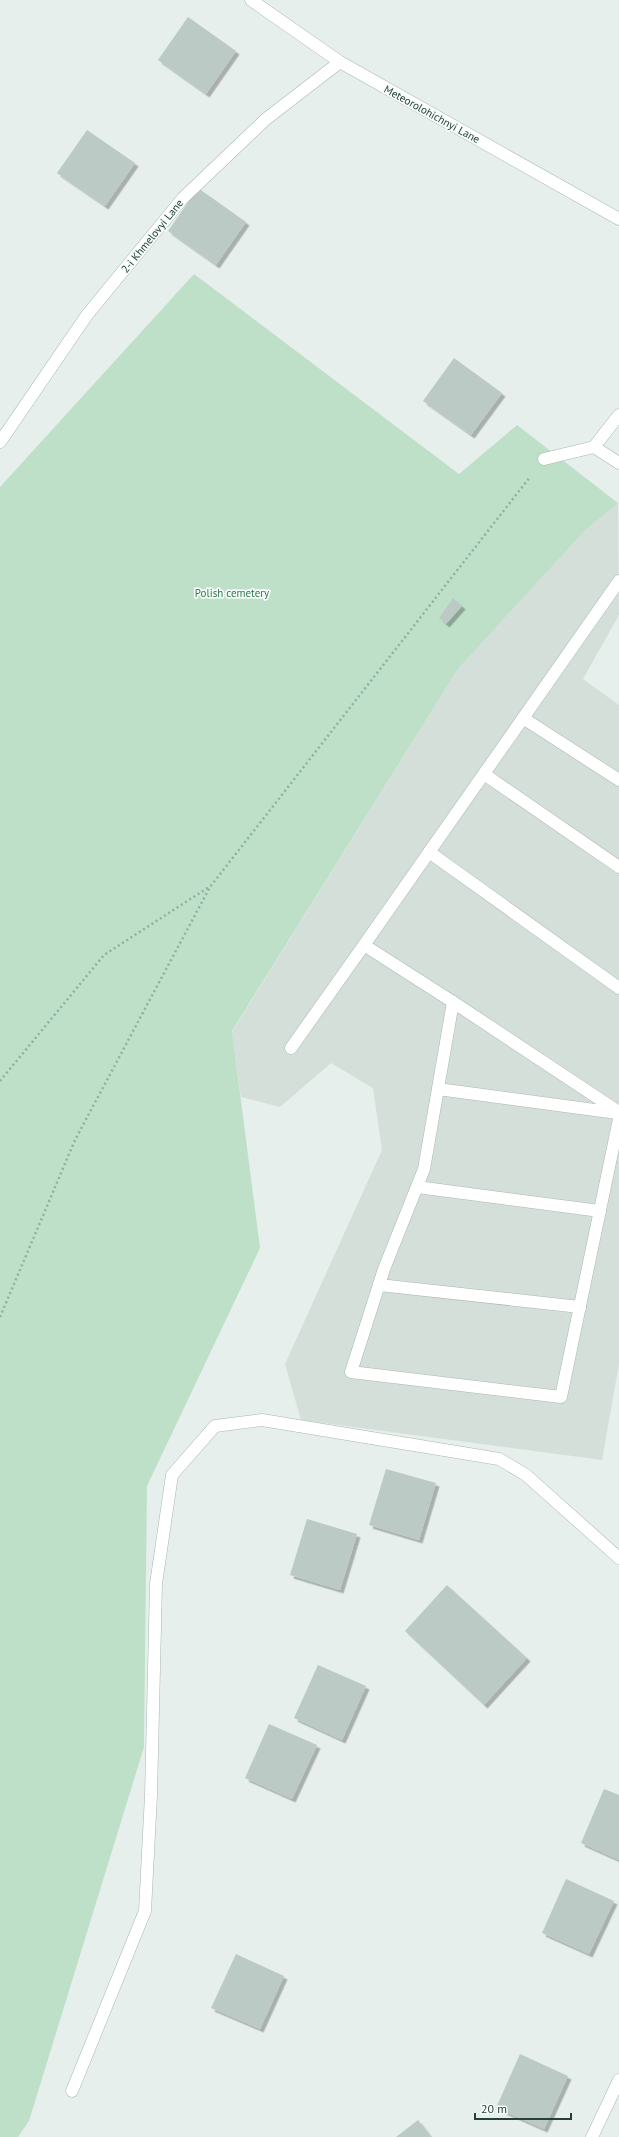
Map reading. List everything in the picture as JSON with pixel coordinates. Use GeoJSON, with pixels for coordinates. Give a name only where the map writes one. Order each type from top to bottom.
{"type":"FeatureCollection","features":[{"type":"Feature","properties":{"kind":"street","name":"Meteorolohichnyi Lane"},"geometry":{"type":"LineString","coordinates":[[251,0],[340,62],[619,219]]}},
{"type":"Feature","properties":{"kind":"street","name":"2-i Khmelovyi Lane"},"geometry":{"type":"LineString","coordinates":[[0,442],[87,315],[183,198],[266,119],[340,62]]}},
{"type":"Feature","properties":{"kind":"street"},"geometry":{"type":"LineString","coordinates":[[544,459],[594,447],[619,415]]}},
{"type":"Feature","properties":{"kind":"street"},"geometry":{"type":"LineString","coordinates":[[594,447],[619,463]]}},
{"type":"Feature","properties":{"kind":"street"},"geometry":{"type":"LineString","coordinates":[[291,1048],[619,581]]}},
{"type":"Feature","properties":{"kind":"street"},"geometry":{"type":"LineString","coordinates":[[523,718],[619,780]]}},
{"type":"Feature","properties":{"kind":"street"},"geometry":{"type":"LineString","coordinates":[[484,774],[619,867]]}},
{"type":"Feature","properties":{"kind":"street"},"geometry":{"type":"LineString","coordinates":[[429,852],[619,988]]}},
{"type":"Feature","properties":{"kind":"street"},"geometry":{"type":"LineString","coordinates":[[364,945],[453,1002],[619,1113]]}},
{"type":"Feature","properties":{"kind":"street"},"geometry":{"type":"LineString","coordinates":[[453,1002],[424,1169],[379,1285],[351,1372],[561,1397],[619,1119]]}},
{"type":"Feature","properties":{"kind":"street"},"geometry":{"type":"LineString","coordinates":[[438,1089],[619,1113]]}},
{"type":"Feature","properties":{"kind":"street"},"geometry":{"type":"LineString","coordinates":[[416,1187],[600,1211]]}},
{"type":"Feature","properties":{"kind":"street"},"geometry":{"type":"LineString","coordinates":[[379,1285],[580,1307]]}},
{"type":"Feature","properties":{"kind":"street"},"geometry":{"type":"LineString","coordinates":[[72,2092],[145,1911],[151,1794],[157,1577],[172,1475],[215,1426],[262,1420],[499,1459],[526,1475],[619,1558]]}},
{"type":"Feature","properties":{"kind":"street"},"geometry":{"type":"LineString","coordinates":[[592,2137],[619,2080]]}},
{"type":"Feature","properties":{"kind":"path"},"geometry":{"type":"LineString","coordinates":[[0,1317],[75,1140],[210,887],[544,459]]}},
{"type":"Feature","properties":{"kind":"path"},"geometry":{"type":"LineString","coordinates":[[0,1081],[104,955],[210,887]]}},
{"type":"Feature","properties":{"kind":"shaded area"},"geometry":{"type":"Polygon","coordinates":[[[618,503],[619,615],[583,679],[619,705],[619,1364],[602,1460],[301,1420],[285,1364],[382,1150],[373,1088],[331,1063],[280,1107],[241,1097],[232,1032],[458,669],[584,530],[618,503]]]}},
{"type":"Feature","properties":{"kind":"green space","name":"Polish cemetery"},"geometry":{"type":"Polygon","coordinates":[[[194,274],[459,474],[517,425],[618,503],[584,531],[458,669],[232,1031],[260,1248],[147,1486],[144,1747],[29,2121],[18,2137],[0,2137],[0,487],[194,274]]]}},
{"type":"Feature","properties":{"kind":"building"},"geometry":{"type":"Polygon","coordinates":[[[188,17],[236,51],[206,94],[158,60],[188,17]]]}},
{"type":"Feature","properties":{"kind":"building"},"geometry":{"type":"Polygon","coordinates":[[[87,130],[135,163],[105,206],[57,173],[87,130]]]}},
{"type":"Feature","properties":{"kind":"building"},"geometry":{"type":"Polygon","coordinates":[[[198,188],[246,222],[216,265],[168,231],[198,188]]]}},
{"type":"Feature","properties":{"kind":"building"},"geometry":{"type":"Polygon","coordinates":[[[454,358],[502,393],[471,435],[423,401],[454,358]]]}},
{"type":"Feature","properties":{"kind":"building"},"geometry":{"type":"Polygon","coordinates":[[[453,598],[462,606],[446,624],[439,618],[453,598]]]}},
{"type":"Feature","properties":{"kind":"building"},"geometry":{"type":"Polygon","coordinates":[[[386,1469],[436,1483],[419,1540],[369,1525],[386,1469]]]}},
{"type":"Feature","properties":{"kind":"building"},"geometry":{"type":"Polygon","coordinates":[[[307,1519],[357,1534],[340,1590],[290,1575],[307,1519]]]}},
{"type":"Feature","properties":{"kind":"building"},"geometry":{"type":"Polygon","coordinates":[[[447,1585],[527,1658],[484,1705],[405,1631],[447,1585]]]}},
{"type":"Feature","properties":{"kind":"building"},"geometry":{"type":"Polygon","coordinates":[[[318,1665],[366,1686],[342,1740],[294,1718],[318,1665]]]}},
{"type":"Feature","properties":{"kind":"building"},"geometry":{"type":"Polygon","coordinates":[[[269,1724],[317,1745],[292,1799],[245,1778],[269,1724]]]}},
{"type":"Feature","properties":{"kind":"building"},"geometry":{"type":"Polygon","coordinates":[[[604,1789],[619,1795],[619,1860],[581,1843],[604,1789]]]}},
{"type":"Feature","properties":{"kind":"building"},"geometry":{"type":"Polygon","coordinates":[[[566,1879],[614,1901],[589,1954],[542,1933],[566,1879]]]}},
{"type":"Feature","properties":{"kind":"building"},"geometry":{"type":"Polygon","coordinates":[[[236,1954],[284,1976],[260,2029],[211,2008],[236,1954]]]}},
{"type":"Feature","properties":{"kind":"building"},"geometry":{"type":"Polygon","coordinates":[[[520,2054],[568,2076],[544,2129],[496,2108],[520,2054]]]}},
{"type":"Feature","properties":{"kind":"building"},"geometry":{"type":"Polygon","coordinates":[[[418,2120],[431,2137],[396,2137],[418,2120]]]}}]}
